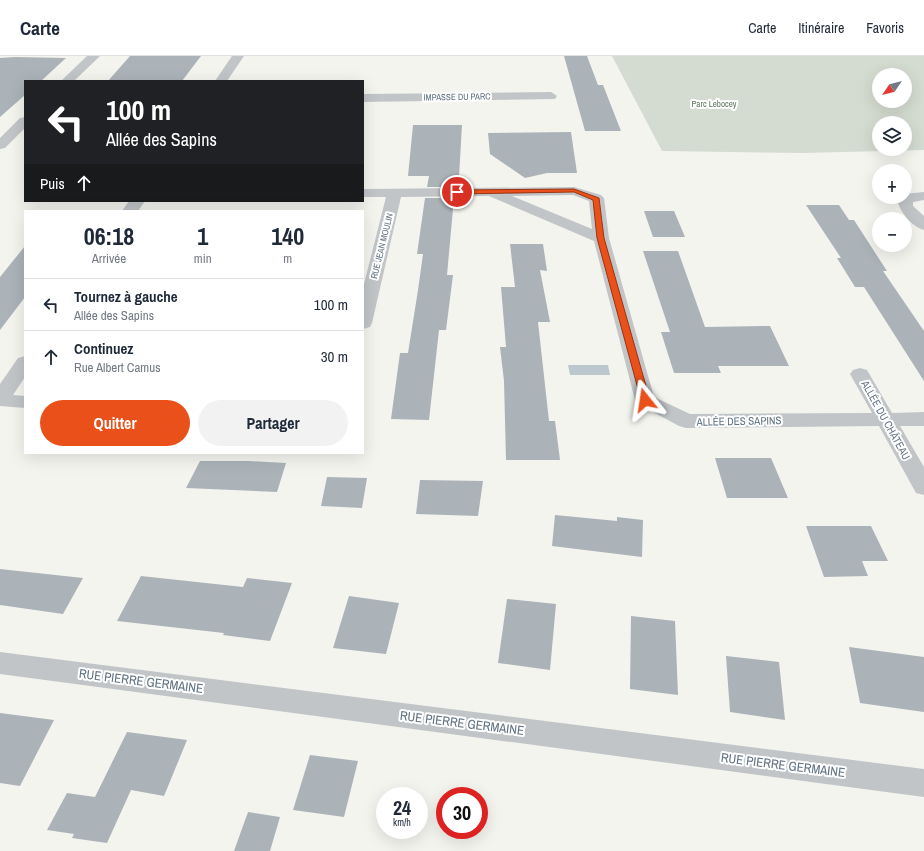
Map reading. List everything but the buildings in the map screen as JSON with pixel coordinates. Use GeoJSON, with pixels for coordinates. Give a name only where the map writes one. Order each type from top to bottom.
{"type":"FeatureCollection","features":[{"type":"Feature","properties":{"kind":"street"},"geometry":{"type":"LineString","coordinates":[[68,80],[94,56]]}},
{"type":"Feature","properties":{"kind":"street"},"geometry":{"type":"LineString","coordinates":[[222,80],[238,56]]}},
{"type":"Feature","properties":{"kind":"street","name":"IMPASSE DU PARC"},"geometry":{"type":"LineString","coordinates":[[364,98],[551,96]]}},
{"type":"Feature","properties":{"kind":"street"},"geometry":{"type":"LineString","coordinates":[[0,145],[24,122]]}},
{"type":"Feature","properties":{"kind":"street","name":"ALLÉE DES SAPINS"},"geometry":{"type":"LineString","coordinates":[[488,192],[574,190],[596,198],[601,238],[645,400],[686,421],[924,419]]}},
{"type":"Feature","properties":{"kind":"street"},"geometry":{"type":"LineString","coordinates":[[364,193],[488,192],[601,238]]}},
{"type":"Feature","properties":{"kind":"street","name":"RUE JEAN MOULIN"},"geometry":{"type":"LineString","coordinates":[[364,319],[395,193]]}},
{"type":"Feature","properties":{"kind":"street"},"geometry":{"type":"LineString","coordinates":[[924,196],[905,199],[906,207],[924,225]]}},
{"type":"Feature","properties":{"kind":"street"},"geometry":{"type":"LineString","coordinates":[[24,363],[0,399],[24,402]]}},
{"type":"Feature","properties":{"kind":"street","name":"ALLÉE DU CHÂTEAU"},"geometry":{"type":"LineString","coordinates":[[860,374],[924,487]]}},
{"type":"Feature","properties":{"kind":"street","name":"RUE PIERRE GERMAINE"},"geometry":{"type":"LineString","coordinates":[[0,663],[924,783]]}},
{"type":"Feature","properties":{"kind":"green space","name":"Parc Lebocey"},"geometry":{"type":"Polygon","coordinates":[[[612,56],[924,56],[924,150],[912,150],[912,116],[872,116],[872,151],[803,153],[662,151],[612,56]]]}},
{"type":"Feature","properties":{"kind":"shaded area"},"geometry":{"type":"Polygon","coordinates":[[[568,365],[608,365],[610,375],[570,375],[568,365]]]}},
{"type":"Feature","properties":{"kind":"route"},"geometry":{"type":"LineString","coordinates":[[457,192],[574,190],[596,198],[601,238],[645,400]]}}]}
